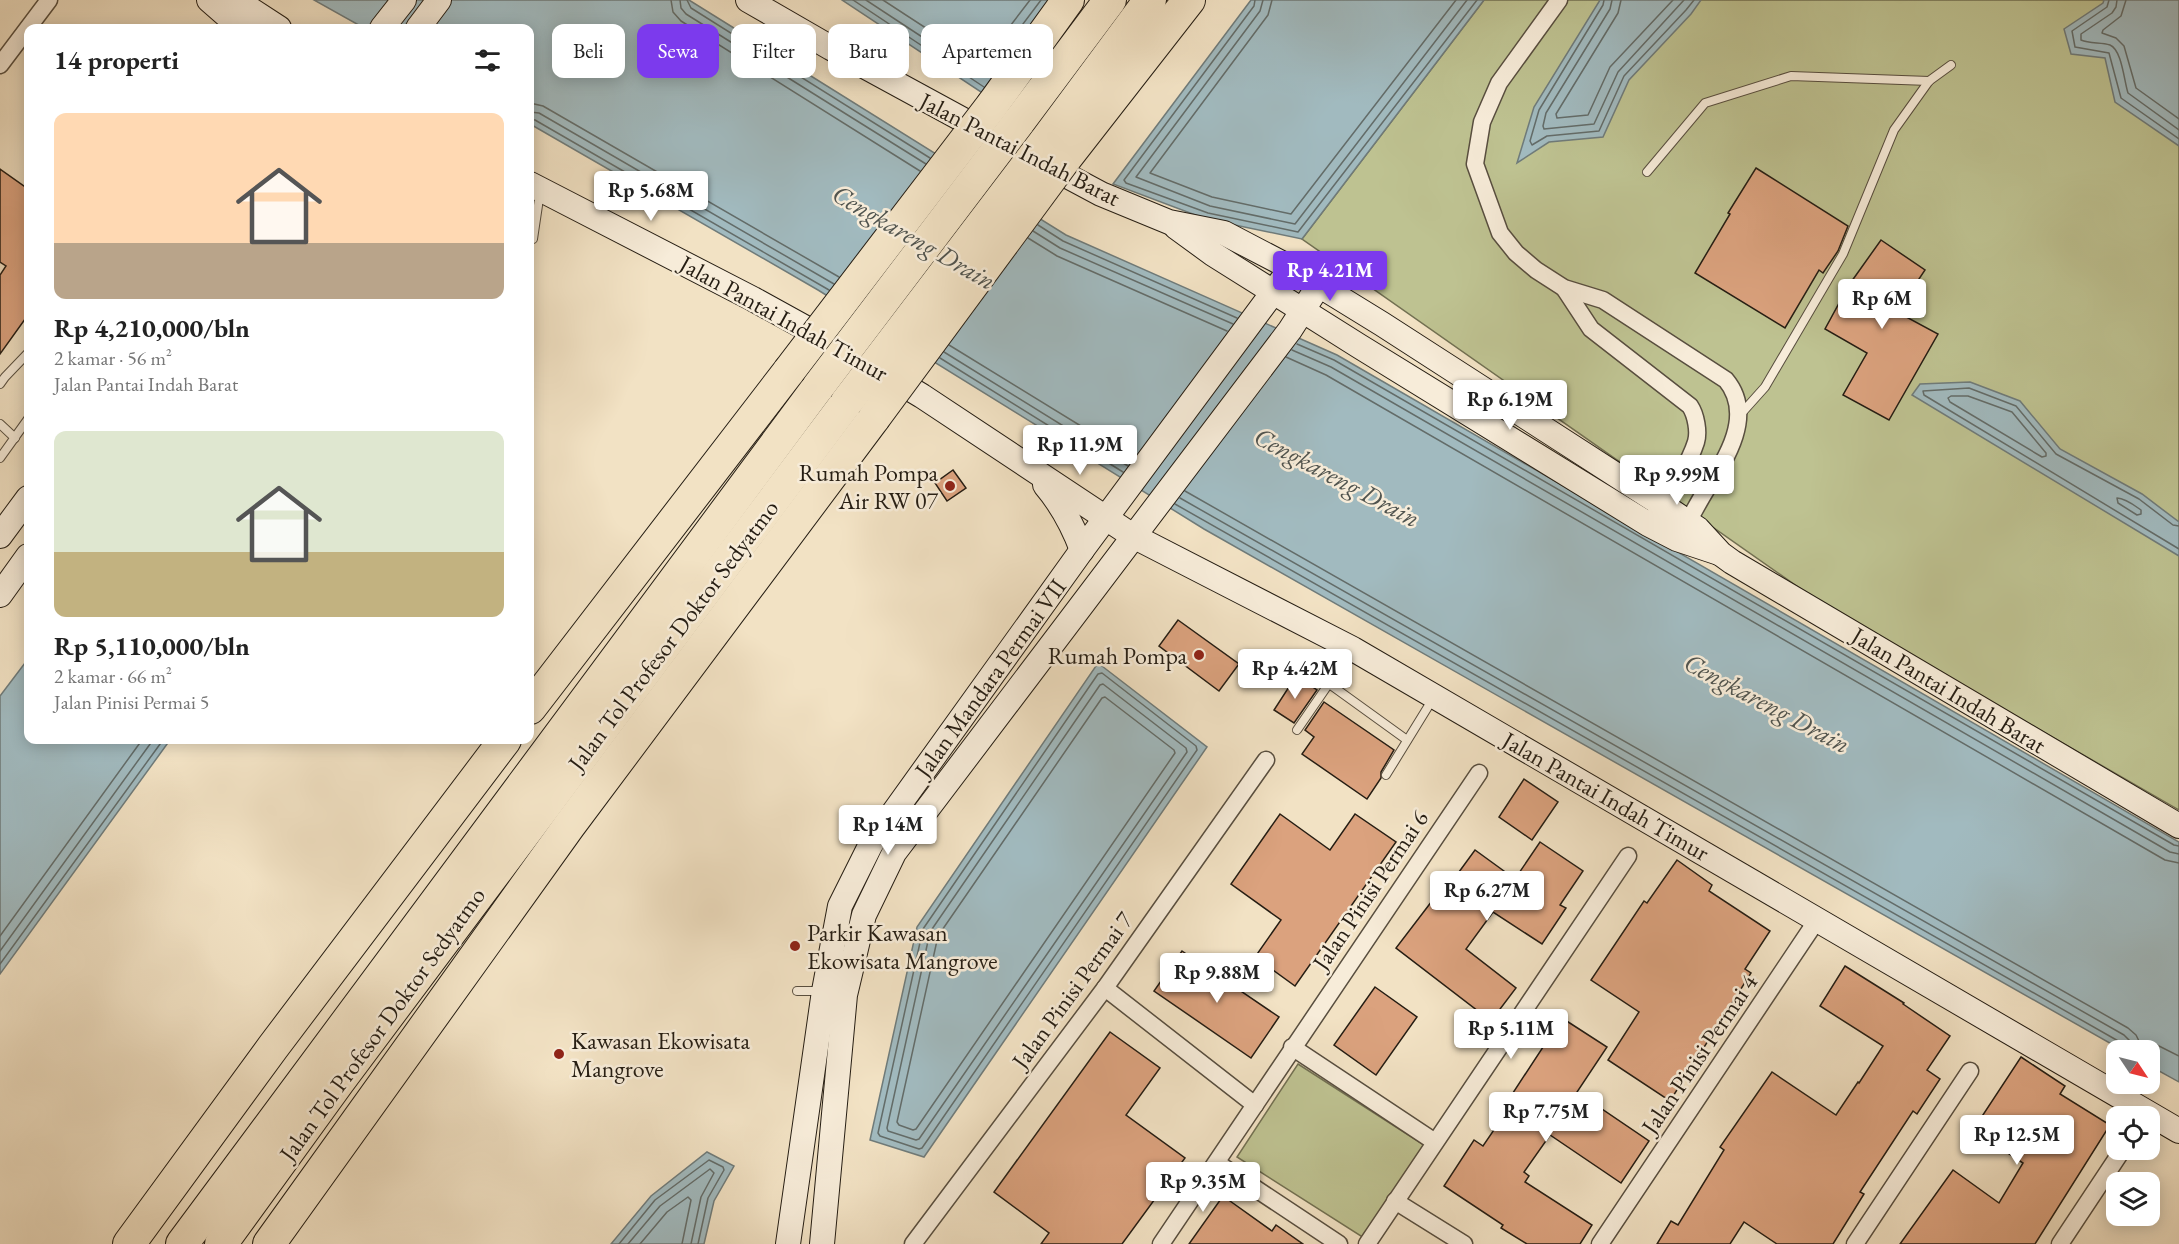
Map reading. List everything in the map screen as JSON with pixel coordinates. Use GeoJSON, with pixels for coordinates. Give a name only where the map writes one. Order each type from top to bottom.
{"type":"FeatureCollection","features":[{"type":"Feature","properties":{"kind":"highway"},"geometry":{"type":"LineString","coordinates":[[534,703],[993,104],[1068,0]]}},
{"type":"Feature","properties":{"kind":"highway","name":"Jalan Tol Profesor Doktor Sedyatmo"},"geometry":{"type":"LineString","coordinates":[[182,1244],[819,387],[1110,0]]}},
{"type":"Feature","properties":{"kind":"highway","name":"Jalan Tol Profesor Doktor Sedyatmo"},"geometry":{"type":"LineString","coordinates":[[269,1244],[569,826],[874,418],[1054,151],[1150,0]]}},
{"type":"Feature","properties":{"kind":"highway","name":"Jalan Tol Profesor Doktor Sedyatmo"},"geometry":{"type":"LineString","coordinates":[[221,1244],[339,1081],[846,402],[1054,151],[1189,0]]}},
{"type":"Feature","properties":{"kind":"highway"},"geometry":{"type":"LineString","coordinates":[[129,1244],[280,1037],[502,744]]}},
{"type":"Feature","properties":{"kind":"main road"},"geometry":{"type":"LineString","coordinates":[[209,0],[236,24]]}},
{"type":"Feature","properties":{"kind":"main road"},"geometry":{"type":"LineString","coordinates":[[236,0],[273,24]]}},
{"type":"Feature","properties":{"kind":"main road"},"geometry":{"type":"LineString","coordinates":[[385,24],[404,0]]}},
{"type":"Feature","properties":{"kind":"main road"},"geometry":{"type":"LineString","coordinates":[[421,24],[439,0]]}},
{"type":"Feature","properties":{"kind":"main road","name":"Jalan Pantai Indah Barat"},"geometry":{"type":"LineString","coordinates":[[748,0],[831,48],[1101,194],[1169,222],[1224,233],[1291,268],[1661,504],[1682,530]]}},
{"type":"Feature","properties":{"kind":"main road","name":"Jalan Pantai Indah Timur"},"geometry":{"type":"LineString","coordinates":[[535,186],[809,329],[922,396],[1133,536],[1353,649],[2179,1131]]}},
{"type":"Feature","properties":{"kind":"main road","name":"Jalan Pantai Indah Barat"},"geometry":{"type":"LineString","coordinates":[[1169,222],[1213,254],[1648,524],[1682,530],[1698,529],[1721,554],[2179,826]]}},
{"type":"Feature","properties":{"kind":"main road","name":"Jalan Mandara Permai VII"},"geometry":{"type":"LineString","coordinates":[[788,1244],[824,992],[840,906],[871,844],[1082,550],[1291,268]]}},
{"type":"Feature","properties":{"kind":"main road","name":"Jalan Mandara Permai VII"},"geometry":{"type":"LineString","coordinates":[[822,1244],[845,995],[864,915],[894,853],[1290,330],[1319,285]]}},
{"type":"Feature","properties":{"kind":"main road","name":"Jalan Pantai Indah Timur"},"geometry":{"type":"LineString","coordinates":[[1030,468],[1062,506],[1074,528],[1082,550]]}},
{"type":"Feature","properties":{"kind":"main road"},"geometry":{"type":"LineString","coordinates":[[0,536],[24,503]]}},
{"type":"Feature","properties":{"kind":"main road"},"geometry":{"type":"LineString","coordinates":[[0,595],[24,562]]}},
{"type":"Feature","properties":{"kind":"street"},"geometry":{"type":"LineString","coordinates":[[31,24],[49,0]]}},
{"type":"Feature","properties":{"kind":"street"},"geometry":{"type":"LineString","coordinates":[[1559,0],[1499,83],[1482,122],[1475,164],[1500,233],[1516,253],[1536,270],[1564,288],[1603,300],[1726,380],[1732,387],[1739,416],[1727,457],[1682,530]]}},
{"type":"Feature","properties":{"kind":"street"},"geometry":{"type":"LineString","coordinates":[[0,65],[24,33]]}},
{"type":"Feature","properties":{"kind":"street"},"geometry":{"type":"LineString","coordinates":[[1564,288],[1591,329],[1690,406],[1694,412],[1696,440],[1648,524]]}},
{"type":"Feature","properties":{"kind":"street","name":"Jalan Pinisi Permai 7"},"geometry":{"type":"LineString","coordinates":[[913,1244],[1105,988],[1266,760]]}},
{"type":"Feature","properties":{"kind":"street","name":"Jalan Pinisi Permai 6"},"geometry":{"type":"LineString","coordinates":[[1161,1244],[1479,773]]}},
{"type":"Feature","properties":{"kind":"street"},"geometry":{"type":"LineString","coordinates":[[1367,1244],[1628,856]]}},
{"type":"Feature","properties":{"kind":"street","name":"Jalan Pinisi Permai 4"},"geometry":{"type":"LineString","coordinates":[[1600,1244],[1817,920]]}},
{"type":"Feature","properties":{"kind":"street"},"geometry":{"type":"LineString","coordinates":[[1105,988],[1255,1105]]}},
{"type":"Feature","properties":{"kind":"street"},"geometry":{"type":"LineString","coordinates":[[1292,1047],[1435,1142]]}},
{"type":"Feature","properties":{"kind":"street"},"geometry":{"type":"LineString","coordinates":[[1855,1244],[1970,1071]]}},
{"type":"Feature","properties":{"kind":"street"},"geometry":{"type":"LineString","coordinates":[[2060,1244],[2116,1160]]}},
{"type":"Feature","properties":{"kind":"street"},"geometry":{"type":"LineString","coordinates":[[1217,1163],[1339,1244]]}},
{"type":"Feature","properties":{"kind":"street"},"geometry":{"type":"LineString","coordinates":[[1395,1201],[1464,1244]]}},
{"type":"Feature","properties":{"kind":"lane"},"geometry":{"type":"LineString","coordinates":[[1739,416],[1765,387],[1837,265],[1894,129],[1929,81],[1951,65]]}},
{"type":"Feature","properties":{"kind":"lane"},"geometry":{"type":"LineString","coordinates":[[1647,172],[1704,103],[1791,76],[1929,81]]}},
{"type":"Feature","properties":{"kind":"lane"},"geometry":{"type":"LineString","coordinates":[[534,212],[535,186]]}},
{"type":"Feature","properties":{"kind":"lane"},"geometry":{"type":"LineString","coordinates":[[0,384],[24,356]]}},
{"type":"Feature","properties":{"kind":"lane"},"geometry":{"type":"LineString","coordinates":[[0,424],[15,438]]}},
{"type":"Feature","properties":{"kind":"lane"},"geometry":{"type":"LineString","coordinates":[[0,458],[24,425]]}},
{"type":"Feature","properties":{"kind":"lane"},"geometry":{"type":"LineString","coordinates":[[1297,730],[1353,649]]}},
{"type":"Feature","properties":{"kind":"lane"},"geometry":{"type":"LineString","coordinates":[[1328,683],[1407,740]]}},
{"type":"Feature","properties":{"kind":"lane"},"geometry":{"type":"LineString","coordinates":[[1386,775],[1434,697]]}},
{"type":"Feature","properties":{"kind":"lane"},"geometry":{"type":"LineString","coordinates":[[797,991],[824,992]]}},
{"type":"Feature","properties":{"kind":"green space"},"geometry":{"type":"Polygon","coordinates":[[[1484,0],[2179,0],[2179,810],[1828,608],[1302,239],[1484,0]]]}},
{"type":"Feature","properties":{"kind":"green space"},"geometry":{"type":"Polygon","coordinates":[[[1298,1064],[1424,1145],[1364,1238],[1237,1157],[1298,1064]]]}},
{"type":"Feature","properties":{"kind":"water","name":"Cengkareng Drain"},"geometry":{"type":"Polygon","coordinates":[[[314,0],[689,0],[731,26],[731,78],[814,78],[1066,235],[1337,355],[2179,842],[2179,1082],[2160,1072],[2160,1040],[2106,1041],[1204,529],[818,290],[534,126],[534,24],[357,24],[314,0]]]}},
{"type":"Feature","properties":{"kind":"water"},"geometry":{"type":"Polygon","coordinates":[[[842,0],[1058,0],[1040,24],[921,24],[921,52],[909,44],[909,24],[878,24],[842,0]]]}},
{"type":"Feature","properties":{"kind":"water"},"geometry":{"type":"Polygon","coordinates":[[[1251,0],[1484,0],[1302,239],[1206,219],[1113,184],[1251,0]]]}},
{"type":"Feature","properties":{"kind":"water"},"geometry":{"type":"Polygon","coordinates":[[[1600,0],[1701,0],[1691,14],[1629,80],[1603,137],[1549,142],[1517,163],[1534,107],[1600,0]]]}},
{"type":"Feature","properties":{"kind":"water"},"geometry":{"type":"Polygon","coordinates":[[[2104,0],[2179,0],[2179,146],[2115,102],[2105,58],[2071,54],[2064,29],[2103,3],[2104,0]]]}},
{"type":"Feature","properties":{"kind":"water"},"geometry":{"type":"Polygon","coordinates":[[[960,78],[1000,78],[987,96],[960,78]]]}},
{"type":"Feature","properties":{"kind":"water"},"geometry":{"type":"Polygon","coordinates":[[[1970,382],[2020,401],[2060,449],[2142,494],[2179,522],[2179,556],[1912,395],[1920,384],[1970,382]]]}},
{"type":"Feature","properties":{"kind":"water"},"geometry":{"type":"Polygon","coordinates":[[[1098,663],[1207,747],[924,1157],[870,1140],[917,927],[1098,663]]]}},
{"type":"Feature","properties":{"kind":"water"},"geometry":{"type":"Polygon","coordinates":[[[24,664],[24,744],[167,744],[0,974],[0,696],[24,664]]]}},
{"type":"Feature","properties":{"kind":"water"},"geometry":{"type":"Polygon","coordinates":[[[707,1152],[734,1166],[714,1201],[704,1244],[611,1244],[651,1196],[707,1152]]]}},
{"type":"Feature","properties":{"kind":"building"},"geometry":{"type":"Polygon","coordinates":[[[1756,168],[1848,226],[1838,251],[1823,273],[1819,270],[1785,328],[1695,273],[1756,168]]]}},
{"type":"Feature","properties":{"kind":"building"},"geometry":{"type":"Polygon","coordinates":[[[0,169],[24,186],[24,321],[0,354],[0,275],[6,266],[0,262],[0,169]]]}},
{"type":"Feature","properties":{"kind":"building"},"geometry":{"type":"Polygon","coordinates":[[[1881,240],[1925,270],[1897,312],[1938,334],[1889,420],[1843,395],[1867,353],[1825,329],[1849,285],[1881,240]]]}},
{"type":"Feature","properties":{"kind":"building","name":"Rumah Pompa Air RW 07"},"geometry":{"type":"Polygon","coordinates":[[[953,470],[966,488],[947,501],[935,483],[953,470]]]}},
{"type":"Feature","properties":{"kind":"building","name":"Rumah Pompa"},"geometry":{"type":"Polygon","coordinates":[[[1178,620],[1239,664],[1219,691],[1159,646],[1178,620]]]}},
{"type":"Feature","properties":{"kind":"building"},"geometry":{"type":"Polygon","coordinates":[[[1296,676],[1317,690],[1294,723],[1274,710],[1296,676]]]}},
{"type":"Feature","properties":{"kind":"building"},"geometry":{"type":"Polygon","coordinates":[[[1324,702],[1394,750],[1381,772],[1381,778],[1367,799],[1302,754],[1314,737],[1305,730],[1324,702]]]}},
{"type":"Feature","properties":{"kind":"building"},"geometry":{"type":"Polygon","coordinates":[[[1524,779],[1558,802],[1532,840],[1499,817],[1524,779]]]}},
{"type":"Feature","properties":{"kind":"building"},"geometry":{"type":"Polygon","coordinates":[[[1280,814],[1330,850],[1355,814],[1396,842],[1295,986],[1255,957],[1281,920],[1231,884],[1280,814]]]}},
{"type":"Feature","properties":{"kind":"building"},"geometry":{"type":"Polygon","coordinates":[[[1540,842],[1583,871],[1560,905],[1566,908],[1542,944],[1493,912],[1466,949],[1516,988],[1491,1021],[1396,948],[1445,884],[1448,887],[1475,850],[1515,879],[1540,842]]]}},
{"type":"Feature","properties":{"kind":"building"},"geometry":{"type":"Polygon","coordinates":[[[1677,860],[1712,885],[1709,891],[1770,931],[1745,969],[1751,973],[1670,1101],[1608,1060],[1639,1012],[1591,980],[1644,901],[1647,903],[1677,860]]]}},
{"type":"Feature","properties":{"kind":"building"},"geometry":{"type":"Polygon","coordinates":[[[1182,951],[1279,1017],[1251,1058],[1154,991],[1182,951]]]}},
{"type":"Feature","properties":{"kind":"building"},"geometry":{"type":"Polygon","coordinates":[[[1845,966],[1904,1003],[1950,1036],[1927,1070],[1940,1079],[1917,1114],[1913,1111],[1860,1192],[1864,1194],[1833,1244],[1777,1244],[1744,1222],[1730,1244],[1657,1244],[1671,1221],[1678,1225],[1724,1150],[1720,1147],[1772,1072],[1836,1115],[1859,1083],[1883,1046],[1820,1006],[1845,966]]]}},
{"type":"Feature","properties":{"kind":"building"},"geometry":{"type":"Polygon","coordinates":[[[1375,987],[1417,1017],[1376,1075],[1334,1045],[1375,987]]]}},
{"type":"Feature","properties":{"kind":"building"},"geometry":{"type":"Polygon","coordinates":[[[1562,1018],[1607,1047],[1577,1092],[1649,1141],[1621,1183],[1550,1135],[1524,1172],[1529,1176],[1525,1182],[1592,1225],[1580,1244],[1527,1244],[1501,1228],[1503,1225],[1444,1186],[1474,1140],[1483,1146],[1511,1105],[1507,1102],[1562,1018]]]}},
{"type":"Feature","properties":{"kind":"building"},"geometry":{"type":"Polygon","coordinates":[[[1110,1032],[1160,1068],[1126,1115],[1185,1158],[1122,1244],[1041,1244],[1049,1233],[994,1192],[1110,1032]]]}},
{"type":"Feature","properties":{"kind":"building"},"geometry":{"type":"Polygon","coordinates":[[[2021,1057],[2065,1086],[2060,1094],[2106,1123],[2106,1131],[2035,1244],[1900,1244],[1953,1170],[1999,1203],[2023,1163],[1973,1130],[2021,1057]]]}},
{"type":"Feature","properties":{"kind":"building"},"geometry":{"type":"Polygon","coordinates":[[[1223,1196],[1272,1231],[1276,1225],[1303,1244],[1189,1244],[1223,1196]]]}},
{"type":"Feature","properties":{"kind":"place","name":"Rumah Pompa Air RW 07"},"geometry":{"type":"Point","coordinates":[950,486]}},
{"type":"Feature","properties":{"kind":"place","name":"Rumah Pompa"},"geometry":{"type":"Point","coordinates":[1199,655]}},
{"type":"Feature","properties":{"kind":"place","name":"Parkir Kawasan Ekowisata Mangrove"},"geometry":{"type":"Point","coordinates":[795,946]}},
{"type":"Feature","properties":{"kind":"place","name":"Kawasan Ekowisata Mangrove"},"geometry":{"type":"Point","coordinates":[559,1054]}}]}
